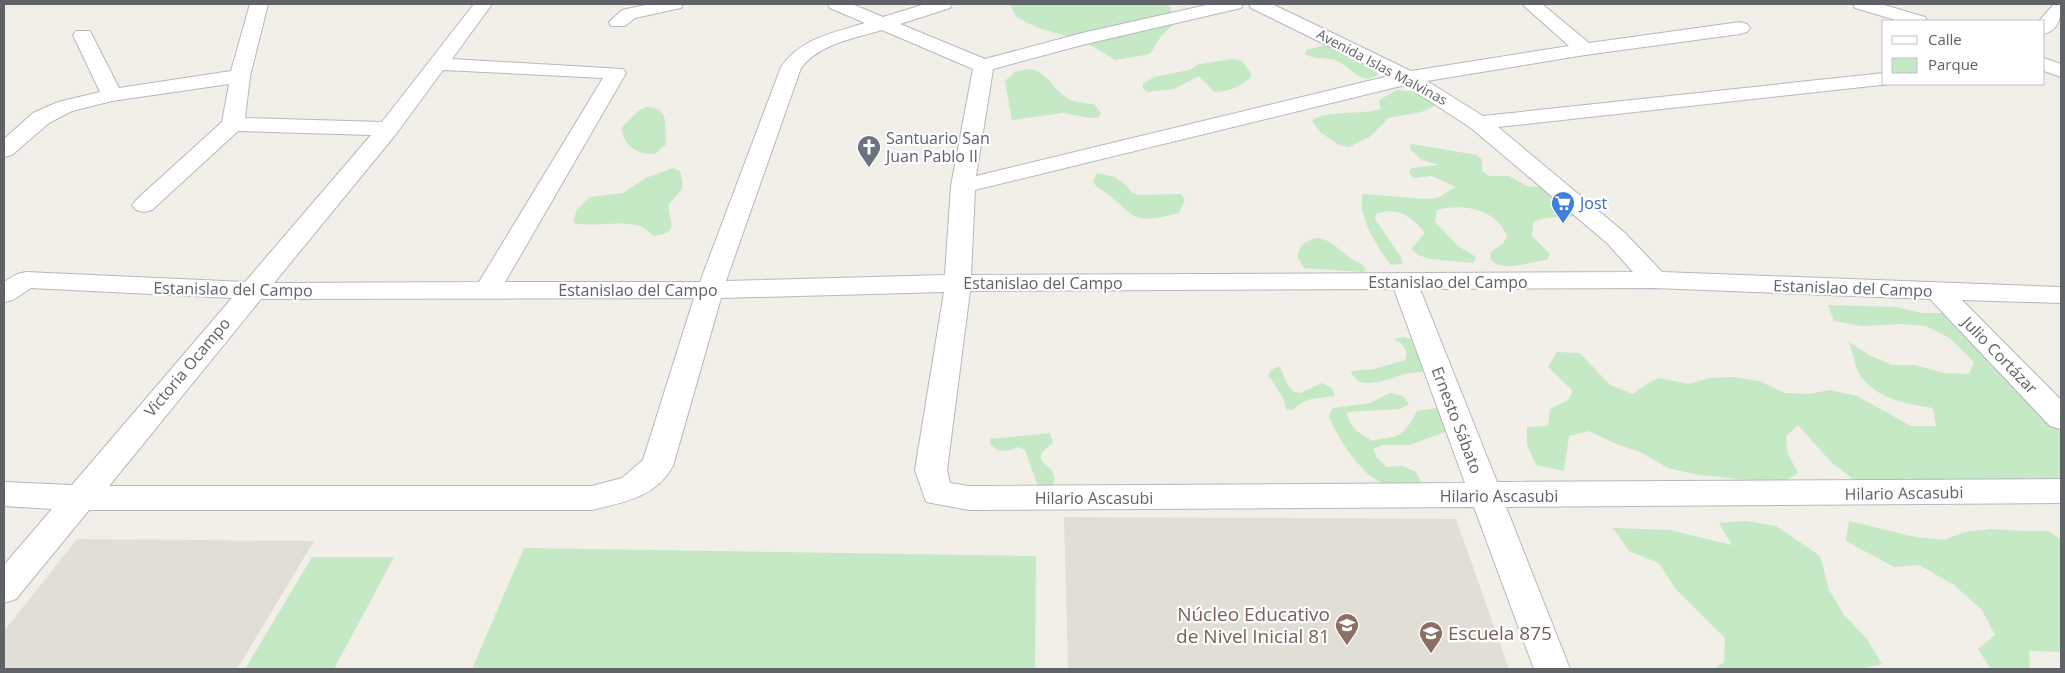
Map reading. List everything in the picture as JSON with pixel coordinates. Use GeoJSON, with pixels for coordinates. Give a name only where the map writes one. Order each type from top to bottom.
{"type":"FeatureCollection","features":[{"type":"Feature","properties":{"kind":"street"},"geometry":{"type":"LineString","coordinates":[[144,205],[233,124],[240,76],[259,4]]}},
{"type":"Feature","properties":{"kind":"street","name":"Victoria Ocampo"},"geometry":{"type":"LineString","coordinates":[[4,589],[250,291],[388,129],[483,4]]}},
{"type":"Feature","properties":{"kind":"street"},"geometry":{"type":"LineString","coordinates":[[618,22],[629,14],[674,4]]}},
{"type":"Feature","properties":{"kind":"street"},"geometry":{"type":"LineString","coordinates":[[837,4],[983,66],[1082,38],[1234,4]]}},
{"type":"Feature","properties":{"kind":"street"},"geometry":{"type":"LineString","coordinates":[[4,494],[78,498],[592,498],[632,488],[657,466],[710,290],[791,67],[801,54],[824,42],[943,4]]}},
{"type":"Feature","properties":{"kind":"street","name":"Avenida Islas Malvinas"},"geometry":{"type":"LineString","coordinates":[[1258,4],[1408,78],[1479,123],[1616,238],[1655,280]]}},
{"type":"Feature","properties":{"kind":"street"},"geometry":{"type":"LineString","coordinates":[[1537,4],[1585,49]]}},
{"type":"Feature","properties":{"kind":"street"},"geometry":{"type":"LineString","coordinates":[[1862,4],[1915,20]]}},
{"type":"Feature","properties":{"kind":"street"},"geometry":{"type":"LineString","coordinates":[[2045,27],[2061,7]]}},
{"type":"Feature","properties":{"kind":"street"},"geometry":{"type":"LineString","coordinates":[[963,186],[1408,78],[1585,49],[1740,28]]}},
{"type":"Feature","properties":{"kind":"street"},"geometry":{"type":"LineString","coordinates":[[83,35],[112,95]]}},
{"type":"Feature","properties":{"kind":"street"},"geometry":{"type":"LineString","coordinates":[[438,64],[616,73],[487,291]]}},
{"type":"Feature","properties":{"kind":"street"},"geometry":{"type":"LineString","coordinates":[[2045,64],[2061,71]]}},
{"type":"Feature","properties":{"kind":"street"},"geometry":{"type":"LineString","coordinates":[[958,283],[963,186],[984,78],[983,66]]}},
{"type":"Feature","properties":{"kind":"street"},"geometry":{"type":"LineString","coordinates":[[4,150],[41,118],[65,106],[112,95],[240,76]]}},
{"type":"Feature","properties":{"kind":"street"},"geometry":{"type":"LineString","coordinates":[[1479,123],[1882,79]]}},
{"type":"Feature","properties":{"kind":"street"},"geometry":{"type":"LineString","coordinates":[[233,124],[388,129]]}},
{"type":"Feature","properties":{"kind":"street","name":"Estanislao del Campo"},"geometry":{"type":"LineString","coordinates":[[4,294],[26,280],[250,291],[710,290],[958,283],[1405,283],[1655,280],[2061,295]]}},
{"type":"Feature","properties":{"kind":"street","name":"Hilario Ascasubi"},"geometry":{"type":"LineString","coordinates":[[958,283],[931,470],[936,493],[969,498],[1485,497],[2061,491]]}},
{"type":"Feature","properties":{"kind":"street","name":"Ernesto Sábato"},"geometry":{"type":"LineString","coordinates":[[1405,283],[1552,669]]}},
{"type":"Feature","properties":{"kind":"street","name":"Julio Cortázar"},"geometry":{"type":"LineString","coordinates":[[1938,291],[2061,418]]}},
{"type":"Feature","properties":{"kind":"shaded area"},"geometry":{"type":"Polygon","coordinates":[[[1064,517],[1456,519],[1509,669],[1068,669],[1064,517]]]}},
{"type":"Feature","properties":{"kind":"shaded area"},"geometry":{"type":"Polygon","coordinates":[[[77,539],[314,541],[237,669],[4,669],[4,631],[77,539]]]}},
{"type":"Feature","properties":{"kind":"green space"},"geometry":{"type":"Polygon","coordinates":[[[1010,4],[1169,4],[1175,23],[1161,36],[1150,54],[1115,60],[1082,40],[1038,28],[1016,17],[1010,4]]]}},
{"type":"Feature","properties":{"kind":"green space"},"geometry":{"type":"Polygon","coordinates":[[[1330,45],[1382,71],[1375,77],[1363,78],[1335,60],[1312,57],[1305,54],[1306,50],[1330,45]]]}},
{"type":"Feature","properties":{"kind":"green space"},"geometry":{"type":"Polygon","coordinates":[[[1233,59],[1242,61],[1251,73],[1251,77],[1229,90],[1214,92],[1199,76],[1174,89],[1147,92],[1143,88],[1143,83],[1155,77],[1189,70],[1199,64],[1233,59]]]}},
{"type":"Feature","properties":{"kind":"green space"},"geometry":{"type":"Polygon","coordinates":[[[1029,69],[1045,76],[1066,98],[1094,104],[1101,113],[1098,118],[1063,113],[1012,120],[1005,81],[1015,72],[1029,69]]]}},
{"type":"Feature","properties":{"kind":"green space"},"geometry":{"type":"Polygon","coordinates":[[[1397,90],[1417,92],[1437,105],[1421,112],[1388,118],[1371,136],[1349,147],[1339,145],[1320,132],[1312,121],[1325,115],[1381,109],[1379,100],[1397,90]]]}},
{"type":"Feature","properties":{"kind":"green space"},"geometry":{"type":"Polygon","coordinates":[[[647,107],[660,111],[665,119],[666,144],[655,154],[643,153],[632,148],[623,134],[622,127],[638,111],[647,107]]]}},
{"type":"Feature","properties":{"kind":"green space"},"geometry":{"type":"Polygon","coordinates":[[[1411,144],[1477,155],[1482,160],[1482,171],[1489,176],[1509,176],[1527,186],[1547,188],[1580,214],[1568,217],[1544,218],[1533,223],[1532,236],[1550,254],[1547,260],[1517,266],[1504,266],[1491,260],[1490,253],[1504,242],[1507,236],[1495,220],[1478,210],[1458,207],[1437,210],[1435,222],[1458,246],[1476,257],[1474,263],[1430,259],[1418,255],[1411,249],[1425,233],[1415,222],[1397,212],[1391,211],[1376,214],[1375,219],[1401,257],[1402,264],[1391,265],[1380,250],[1365,221],[1362,202],[1363,194],[1426,199],[1437,198],[1456,187],[1432,176],[1414,178],[1409,173],[1411,168],[1439,165],[1422,160],[1410,149],[1411,144]]]}},
{"type":"Feature","properties":{"kind":"green space"},"geometry":{"type":"Polygon","coordinates":[[[673,168],[680,171],[682,187],[669,204],[671,229],[668,232],[653,236],[646,229],[627,224],[573,223],[577,209],[590,197],[623,193],[646,178],[673,168]]]}},
{"type":"Feature","properties":{"kind":"green space"},"geometry":{"type":"Polygon","coordinates":[[[1097,173],[1115,177],[1127,186],[1131,192],[1139,195],[1181,194],[1185,200],[1179,213],[1149,219],[1139,218],[1132,215],[1097,187],[1093,182],[1097,173]]]}},
{"type":"Feature","properties":{"kind":"green space"},"geometry":{"type":"Polygon","coordinates":[[[1317,238],[1334,245],[1350,258],[1362,264],[1366,271],[1304,268],[1298,258],[1299,250],[1306,242],[1317,238]]]}},
{"type":"Feature","properties":{"kind":"green space"},"geometry":{"type":"Polygon","coordinates":[[[1828,305],[1896,307],[1922,313],[1944,313],[2052,402],[2061,421],[2061,486],[1937,485],[1906,478],[1886,485],[1857,482],[1832,463],[1798,425],[1786,436],[1787,452],[1798,473],[1781,483],[1698,475],[1668,468],[1642,453],[1589,431],[1569,436],[1564,471],[1536,465],[1527,445],[1527,427],[1548,426],[1550,409],[1568,400],[1573,391],[1548,367],[1557,352],[1580,353],[1610,385],[1633,394],[1648,383],[1659,378],[1689,384],[1710,378],[1733,377],[1759,381],[1785,393],[1809,394],[1830,390],[1857,396],[1911,426],[1936,426],[1933,408],[1893,399],[1874,390],[1859,372],[1849,342],[1869,355],[1892,365],[1915,365],[1944,373],[1969,374],[1974,362],[1951,339],[1926,326],[1902,324],[1861,326],[1834,321],[1828,305]]]}},
{"type":"Feature","properties":{"kind":"green space"},"geometry":{"type":"Polygon","coordinates":[[[1403,337],[1416,340],[1425,371],[1407,373],[1375,383],[1360,382],[1355,378],[1351,371],[1374,369],[1405,360],[1406,350],[1394,339],[1403,337]]]}},
{"type":"Feature","properties":{"kind":"green space"},"geometry":{"type":"Polygon","coordinates":[[[1280,367],[1287,384],[1294,392],[1300,393],[1322,383],[1332,388],[1335,396],[1311,399],[1301,403],[1292,410],[1286,409],[1283,398],[1268,374],[1274,368],[1280,367]]]}},
{"type":"Feature","properties":{"kind":"green space"},"geometry":{"type":"Polygon","coordinates":[[[1390,393],[1403,396],[1409,404],[1400,409],[1347,412],[1352,426],[1359,433],[1373,441],[1396,436],[1406,428],[1417,411],[1442,407],[1454,429],[1409,445],[1383,445],[1373,449],[1377,458],[1387,467],[1402,466],[1416,472],[1422,484],[1399,485],[1377,481],[1352,456],[1338,435],[1329,416],[1333,408],[1370,403],[1390,393]]]}},
{"type":"Feature","properties":{"kind":"green space"},"geometry":{"type":"Polygon","coordinates":[[[1050,433],[1053,442],[1043,452],[1041,457],[1042,461],[1054,475],[1052,487],[1038,486],[1025,450],[1018,447],[1007,451],[1000,450],[990,444],[990,439],[1050,433]]]}},
{"type":"Feature","properties":{"kind":"green space"},"geometry":{"type":"Polygon","coordinates":[[[1746,521],[1776,526],[1820,556],[1829,590],[1844,615],[1867,639],[1882,664],[1862,669],[1714,669],[1724,662],[1725,638],[1675,588],[1659,563],[1629,551],[1613,528],[1670,530],[1732,545],[1719,523],[1746,521]]]}},
{"type":"Feature","properties":{"kind":"green space"},"geometry":{"type":"Polygon","coordinates":[[[1849,521],[1915,537],[1944,540],[1965,532],[1992,529],[2048,531],[2061,539],[2061,652],[2029,651],[2030,669],[1991,669],[1978,649],[1995,635],[1982,610],[1954,585],[1919,565],[1894,567],[1846,541],[1849,521]]]}},
{"type":"Feature","properties":{"kind":"green space"},"geometry":{"type":"Polygon","coordinates":[[[524,548],[1036,556],[1035,669],[472,669],[524,548]]]}},
{"type":"Feature","properties":{"kind":"green space"},"geometry":{"type":"Polygon","coordinates":[[[312,557],[394,557],[334,669],[245,669],[312,557]]]}},
{"type":"Feature","properties":{"kind":"place","name":"Santuario San Juan Pablo II"},"geometry":{"type":"Point","coordinates":[869,168]}},
{"type":"Feature","properties":{"kind":"place","name":"Jost"},"geometry":{"type":"Point","coordinates":[1563,224]}},
{"type":"Feature","properties":{"kind":"place","name":"Núcleo Educativo de Nivel Inicial 81"},"geometry":{"type":"Point","coordinates":[1347,646]}},
{"type":"Feature","properties":{"kind":"place","name":"Escuela 875"},"geometry":{"type":"Point","coordinates":[1431,654]}}]}
